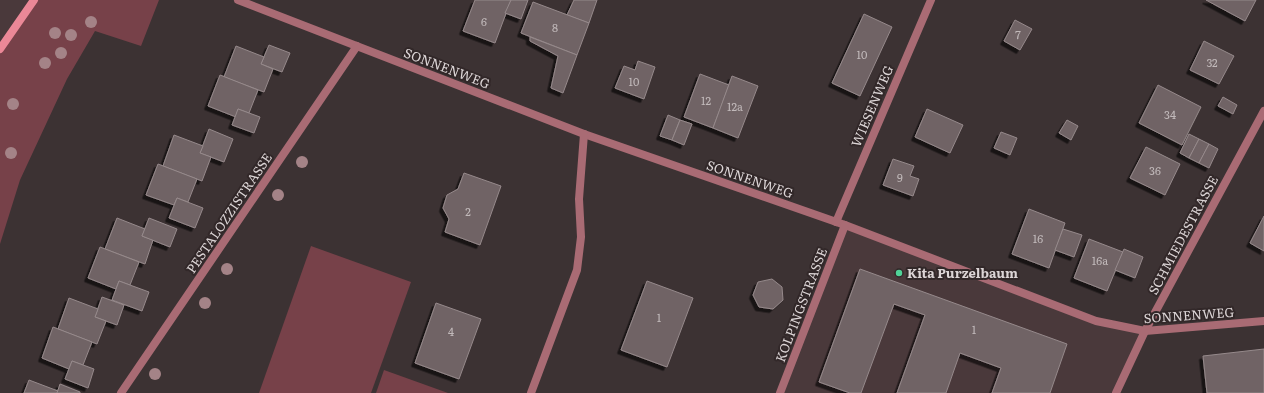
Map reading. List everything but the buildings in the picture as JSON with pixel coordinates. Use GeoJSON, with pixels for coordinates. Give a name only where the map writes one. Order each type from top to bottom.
{"type":"FeatureCollection","features":[{"type":"Feature","properties":{"kind":"main road"},"geometry":{"type":"LineString","coordinates":[[0,49],[34,0]]}},
{"type":"Feature","properties":{"kind":"street","name":"SONNENWEG"},"geometry":{"type":"LineString","coordinates":[[238,0],[584,134],[845,225],[1096,321],[1145,331],[1264,321]]}},
{"type":"Feature","properties":{"kind":"street","name":"WIESENWEG"},"geometry":{"type":"LineString","coordinates":[[836,222],[931,0]]}},
{"type":"Feature","properties":{"kind":"street","name":"PESTALOZZISTRASSE"},"geometry":{"type":"LineString","coordinates":[[121,393],[357,46]]}},
{"type":"Feature","properties":{"kind":"street","name":"SCHMIEDESTRASSE"},"geometry":{"type":"LineString","coordinates":[[1116,393],[1145,331],[1264,111]]}},
{"type":"Feature","properties":{"kind":"street"},"geometry":{"type":"LineString","coordinates":[[531,393],[577,270],[581,237],[579,199],[584,134]]}},
{"type":"Feature","properties":{"kind":"street","name":"KOLPINGSTRASSE"},"geometry":{"type":"LineString","coordinates":[[780,393],[845,225]]}},
{"type":"Feature","properties":{"kind":"shaded area"},"geometry":{"type":"Polygon","coordinates":[[[0,0],[34,0],[0,49],[0,0]]]}},
{"type":"Feature","properties":{"kind":"shaded area"},"geometry":{"type":"Polygon","coordinates":[[[34,0],[159,0],[141,46],[95,31],[67,79],[20,180],[0,244],[0,49],[34,0]]]}},
{"type":"Feature","properties":{"kind":"shaded area","name":"Kita Purzelbaum"},"geometry":{"type":"Polygon","coordinates":[[[845,225],[1096,321],[1145,331],[1116,393],[780,393],[845,225]]]}},
{"type":"Feature","properties":{"kind":"shaded area"},"geometry":{"type":"Polygon","coordinates":[[[311,246],[411,282],[371,393],[259,393],[311,246]]]}},
{"type":"Feature","properties":{"kind":"shaded area"},"geometry":{"type":"Polygon","coordinates":[[[384,370],[448,393],[376,393],[384,370]]]}},
{"type":"Feature","properties":{"kind":"place","name":"Kita Purzelbaum"},"geometry":{"type":"Point","coordinates":[899,273]}}]}
